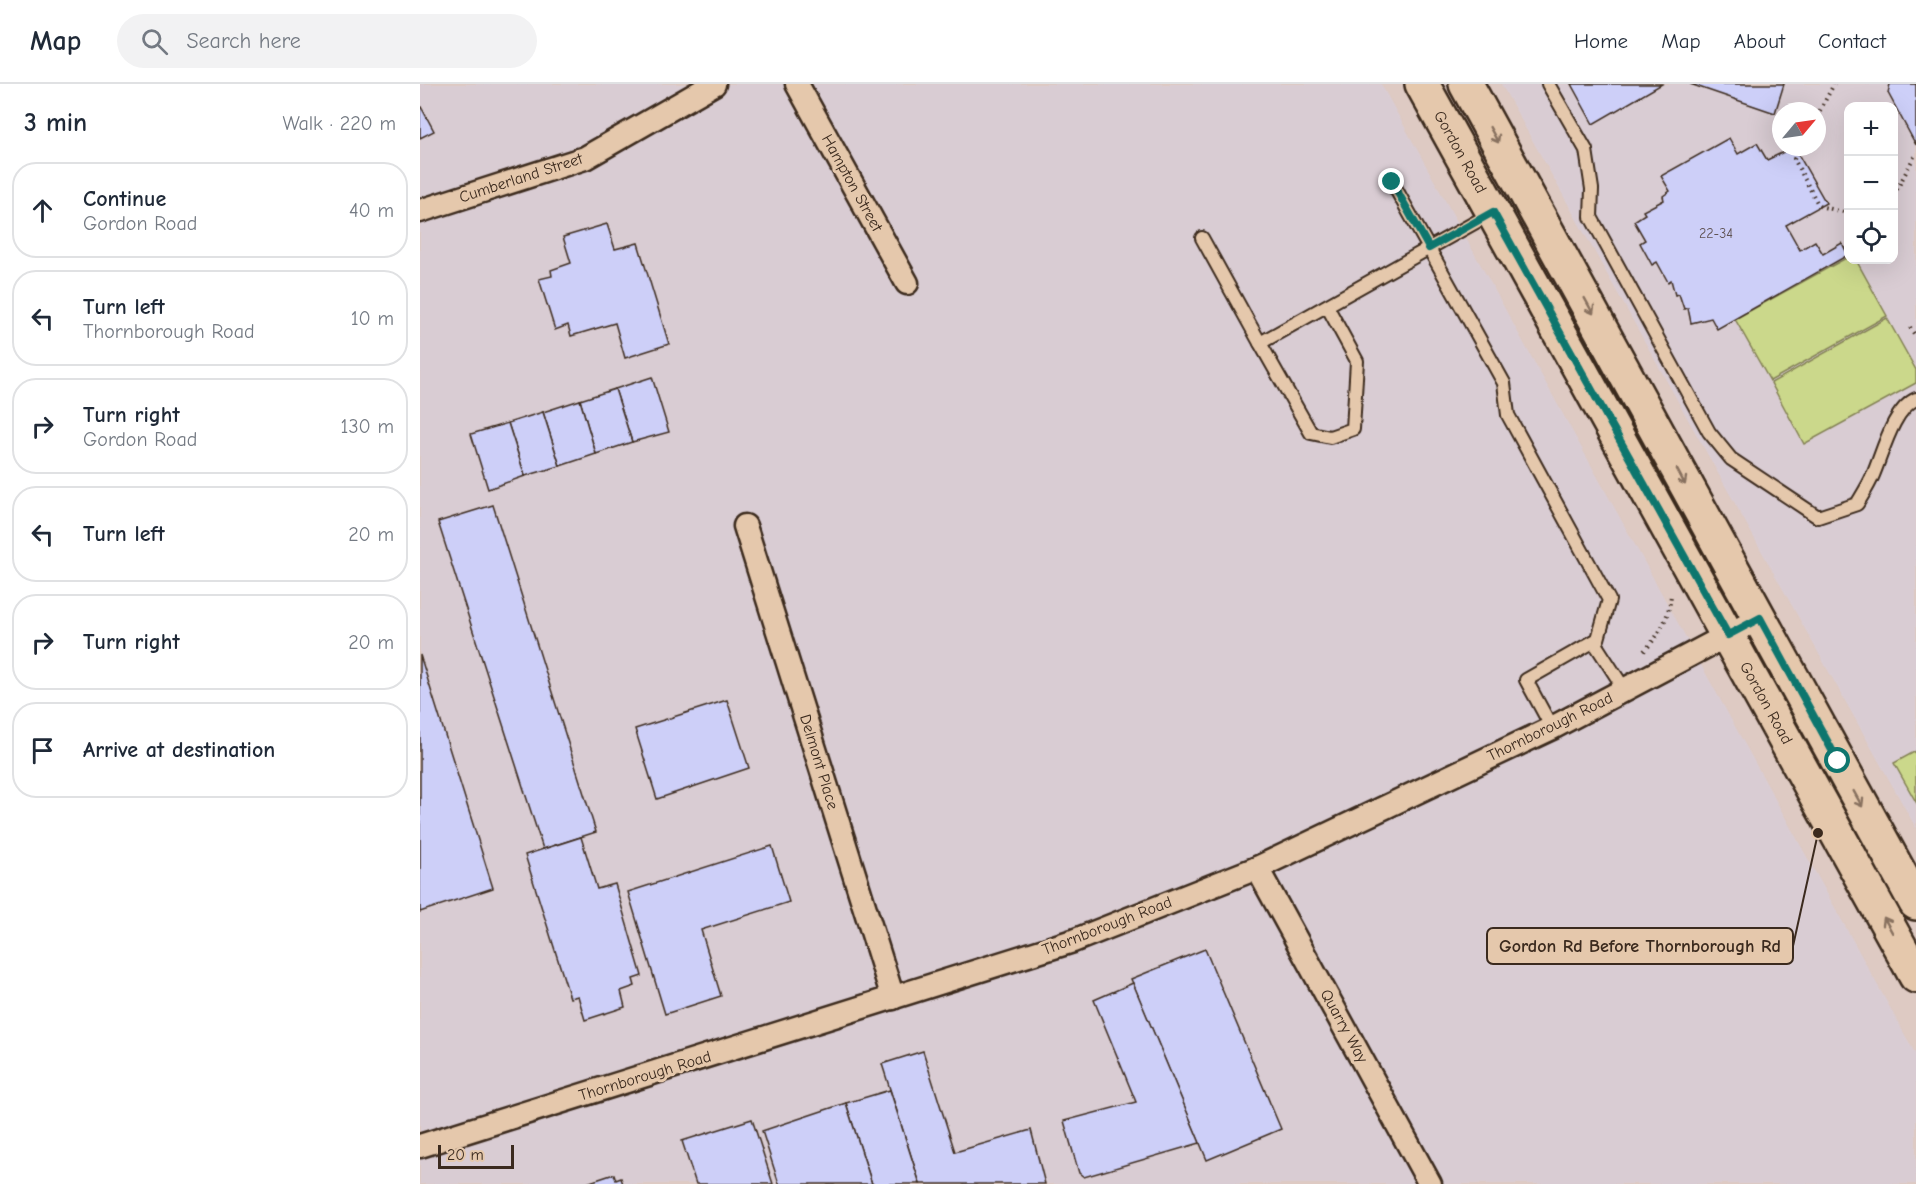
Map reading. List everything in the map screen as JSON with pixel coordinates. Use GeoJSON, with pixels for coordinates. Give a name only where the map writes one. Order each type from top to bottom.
{"type":"FeatureCollection","features":[{"type":"Feature","properties":{"kind":"main road","name":"Gordon Road"},"geometry":{"type":"LineString","coordinates":[[1422,84],[1916,976]]}},
{"type":"Feature","properties":{"kind":"main road"},"geometry":{"type":"LineString","coordinates":[[1466,84],[1916,903]]}},
{"type":"Feature","properties":{"kind":"street","name":"Cumberland Street"},"geometry":{"type":"LineString","coordinates":[[420,211],[585,158],[714,84]]}},
{"type":"Feature","properties":{"kind":"street","name":"Hampton Street"},"geometry":{"type":"LineString","coordinates":[[797,84],[908,283]]}},
{"type":"Feature","properties":{"kind":"street","name":"Delmont Place"},"geometry":{"type":"LineString","coordinates":[[745,526],[893,998]]}},
{"type":"Feature","properties":{"kind":"street","name":"Thornborough Road"},"geometry":{"type":"LineString","coordinates":[[420,1146],[1073,941],[1257,868],[1551,728],[1760,618]]}},
{"type":"Feature","properties":{"kind":"street","name":"Quarry Way"},"geometry":{"type":"LineString","coordinates":[[1257,868],[1430,1184]]}},
{"type":"Feature","properties":{"kind":"lane"},"geometry":{"type":"LineString","coordinates":[[1548,84],[1586,150],[1592,189],[1591,217],[1709,432],[1731,459],[1818,517],[1857,504],[1872,477],[1890,431],[1908,402],[1916,399]]}},
{"type":"Feature","properties":{"kind":"lane"},"geometry":{"type":"LineString","coordinates":[[1392,182],[1504,383],[1508,414],[1609,600],[1598,639],[1526,680],[1551,728]]}},
{"type":"Feature","properties":{"kind":"lane"},"geometry":{"type":"LineString","coordinates":[[1260,344],[1493,212]]}},
{"type":"Feature","properties":{"kind":"lane"},"geometry":{"type":"LineString","coordinates":[[1202,238],[1311,433],[1330,437],[1353,429],[1357,361],[1327,306]]}},
{"type":"Feature","properties":{"kind":"lane"},"geometry":{"type":"LineString","coordinates":[[1594,642],[1625,690]]}},
{"type":"Feature","properties":{"kind":"path"},"geometry":{"type":"LineString","coordinates":[[1824,102],[1834,84]]}},
{"type":"Feature","properties":{"kind":"path"},"geometry":{"type":"LineString","coordinates":[[1898,186],[1916,153]]}},
{"type":"Feature","properties":{"kind":"path"},"geometry":{"type":"LineString","coordinates":[[1796,156],[1794,159],[1819,206],[1844,212]]}},
{"type":"Feature","properties":{"kind":"path"},"geometry":{"type":"LineString","coordinates":[[1910,327],[1916,337]]}},
{"type":"Feature","properties":{"kind":"path"},"geometry":{"type":"LineString","coordinates":[[1612,671],[1638,656],[1657,638],[1670,611],[1672,592]]}},
{"type":"Feature","properties":{"kind":"shaded area"},"geometry":{"type":"Polygon","coordinates":[[[420,84],[1381,84],[1916,1055],[1916,1184],[420,1184],[420,84]]]}},
{"type":"Feature","properties":{"kind":"shaded area"},"geometry":{"type":"Polygon","coordinates":[[[1501,84],[1916,84],[1916,828],[1501,84]]]}},
{"type":"Feature","properties":{"kind":"green space"},"geometry":{"type":"Polygon","coordinates":[[[1844,259],[1844,264],[1858,264],[1887,316],[1770,381],[1735,319],[1844,259]]]}},
{"type":"Feature","properties":{"kind":"green space"},"geometry":{"type":"Polygon","coordinates":[[[1887,318],[1916,370],[1916,383],[1804,444],[1771,383],[1887,318]]]}},
{"type":"Feature","properties":{"kind":"green space"},"geometry":{"type":"Polygon","coordinates":[[[1916,751],[1916,802],[1894,763],[1916,751]]]}},
{"type":"Feature","properties":{"kind":"building"},"geometry":{"type":"Polygon","coordinates":[[[1571,84],[1662,84],[1593,124],[1571,84]]]}},
{"type":"Feature","properties":{"kind":"building"},"geometry":{"type":"Polygon","coordinates":[[[1690,84],[1784,84],[1778,102],[1772,102],[1772,112],[1690,84]]]}},
{"type":"Feature","properties":{"kind":"building"},"geometry":{"type":"Polygon","coordinates":[[[1890,84],[1916,84],[1916,145],[1898,112],[1898,102],[1893,102],[1888,93],[1890,84]]]}},
{"type":"Feature","properties":{"kind":"building"},"geometry":{"type":"Polygon","coordinates":[[[420,105],[434,131],[420,138],[420,105]]]}},
{"type":"Feature","properties":{"kind":"building"},"geometry":{"type":"Polygon","coordinates":[[[1729,138],[1738,154],[1757,143],[1767,160],[1775,156],[1799,156],[1826,203],[1786,225],[1800,250],[1815,241],[1823,254],[1842,243],[1844,257],[1717,329],[1711,318],[1691,323],[1688,308],[1684,309],[1679,294],[1675,295],[1671,280],[1668,282],[1657,262],[1652,265],[1640,243],[1645,240],[1634,221],[1645,214],[1643,211],[1664,200],[1663,196],[1670,191],[1661,176],[1729,138]]]}},
{"type":"Feature","properties":{"kind":"building"},"geometry":{"type":"Polygon","coordinates":[[[607,224],[615,249],[638,243],[669,344],[625,358],[615,323],[571,336],[568,325],[555,330],[539,279],[552,276],[551,270],[571,263],[563,237],[607,224]]]}},
{"type":"Feature","properties":{"kind":"building"},"geometry":{"type":"Polygon","coordinates":[[[652,377],[669,432],[632,442],[615,389],[652,377]]]}},
{"type":"Feature","properties":{"kind":"building"},"geometry":{"type":"Polygon","coordinates":[[[615,389],[632,442],[596,454],[580,400],[615,389]]]}},
{"type":"Feature","properties":{"kind":"building"},"geometry":{"type":"Polygon","coordinates":[[[580,400],[596,454],[560,466],[543,412],[580,400]]]}},
{"type":"Feature","properties":{"kind":"building"},"geometry":{"type":"Polygon","coordinates":[[[543,412],[560,466],[525,476],[508,423],[543,412]]]}},
{"type":"Feature","properties":{"kind":"building"},"geometry":{"type":"Polygon","coordinates":[[[508,423],[525,476],[488,489],[471,434],[508,423]]]}},
{"type":"Feature","properties":{"kind":"building"},"geometry":{"type":"Polygon","coordinates":[[[493,505],[596,832],[543,849],[438,522],[493,505]]]}},
{"type":"Feature","properties":{"kind":"building"},"geometry":{"type":"Polygon","coordinates":[[[420,655],[493,888],[420,912],[420,655]]]}},
{"type":"Feature","properties":{"kind":"building"},"geometry":{"type":"Polygon","coordinates":[[[727,700],[749,768],[657,799],[635,729],[727,700]]]}},
{"type":"Feature","properties":{"kind":"building"},"geometry":{"type":"Polygon","coordinates":[[[581,837],[597,889],[615,884],[642,976],[633,979],[635,986],[621,991],[625,1007],[585,1020],[578,996],[570,998],[525,855],[581,837]]]}},
{"type":"Feature","properties":{"kind":"building"},"geometry":{"type":"Polygon","coordinates":[[[772,846],[789,902],[701,930],[721,996],[665,1014],[628,892],[772,846]]]}},
{"type":"Feature","properties":{"kind":"building"},"geometry":{"type":"Polygon","coordinates":[[[1205,949],[1281,1129],[1207,1160],[1131,979],[1205,949]]]}},
{"type":"Feature","properties":{"kind":"building"},"geometry":{"type":"Polygon","coordinates":[[[1133,983],[1200,1143],[1084,1177],[1079,1173],[1064,1121],[1136,1102],[1094,1000],[1133,983]]]}},
{"type":"Feature","properties":{"kind":"building"},"geometry":{"type":"Polygon","coordinates":[[[923,1051],[955,1152],[1031,1130],[1045,1184],[920,1184],[882,1064],[923,1051]]]}},
{"type":"Feature","properties":{"kind":"building"},"geometry":{"type":"Polygon","coordinates":[[[890,1090],[920,1184],[872,1184],[846,1103],[890,1090]]]}},
{"type":"Feature","properties":{"kind":"building"},"geometry":{"type":"Polygon","coordinates":[[[846,1103],[872,1184],[779,1184],[762,1131],[846,1103]]]}},
{"type":"Feature","properties":{"kind":"building"},"geometry":{"type":"Polygon","coordinates":[[[752,1119],[773,1184],[696,1184],[682,1141],[752,1119]]]}},
{"type":"Feature","properties":{"kind":"building"},"geometry":{"type":"Polygon","coordinates":[[[614,1174],[616,1180],[621,1178],[623,1184],[584,1184],[614,1174]]]}},
{"type":"Feature","properties":{"kind":"place","name":"Gordon Rd Before Thornborough Rd"},"geometry":{"type":"Point","coordinates":[1818,833]}},
{"type":"Feature","properties":{"kind":"route"},"geometry":{"type":"LineString","coordinates":[[1392,182],[1429,248],[1493,212],[1728,635],[1760,618],[1838,761]]}}]}
